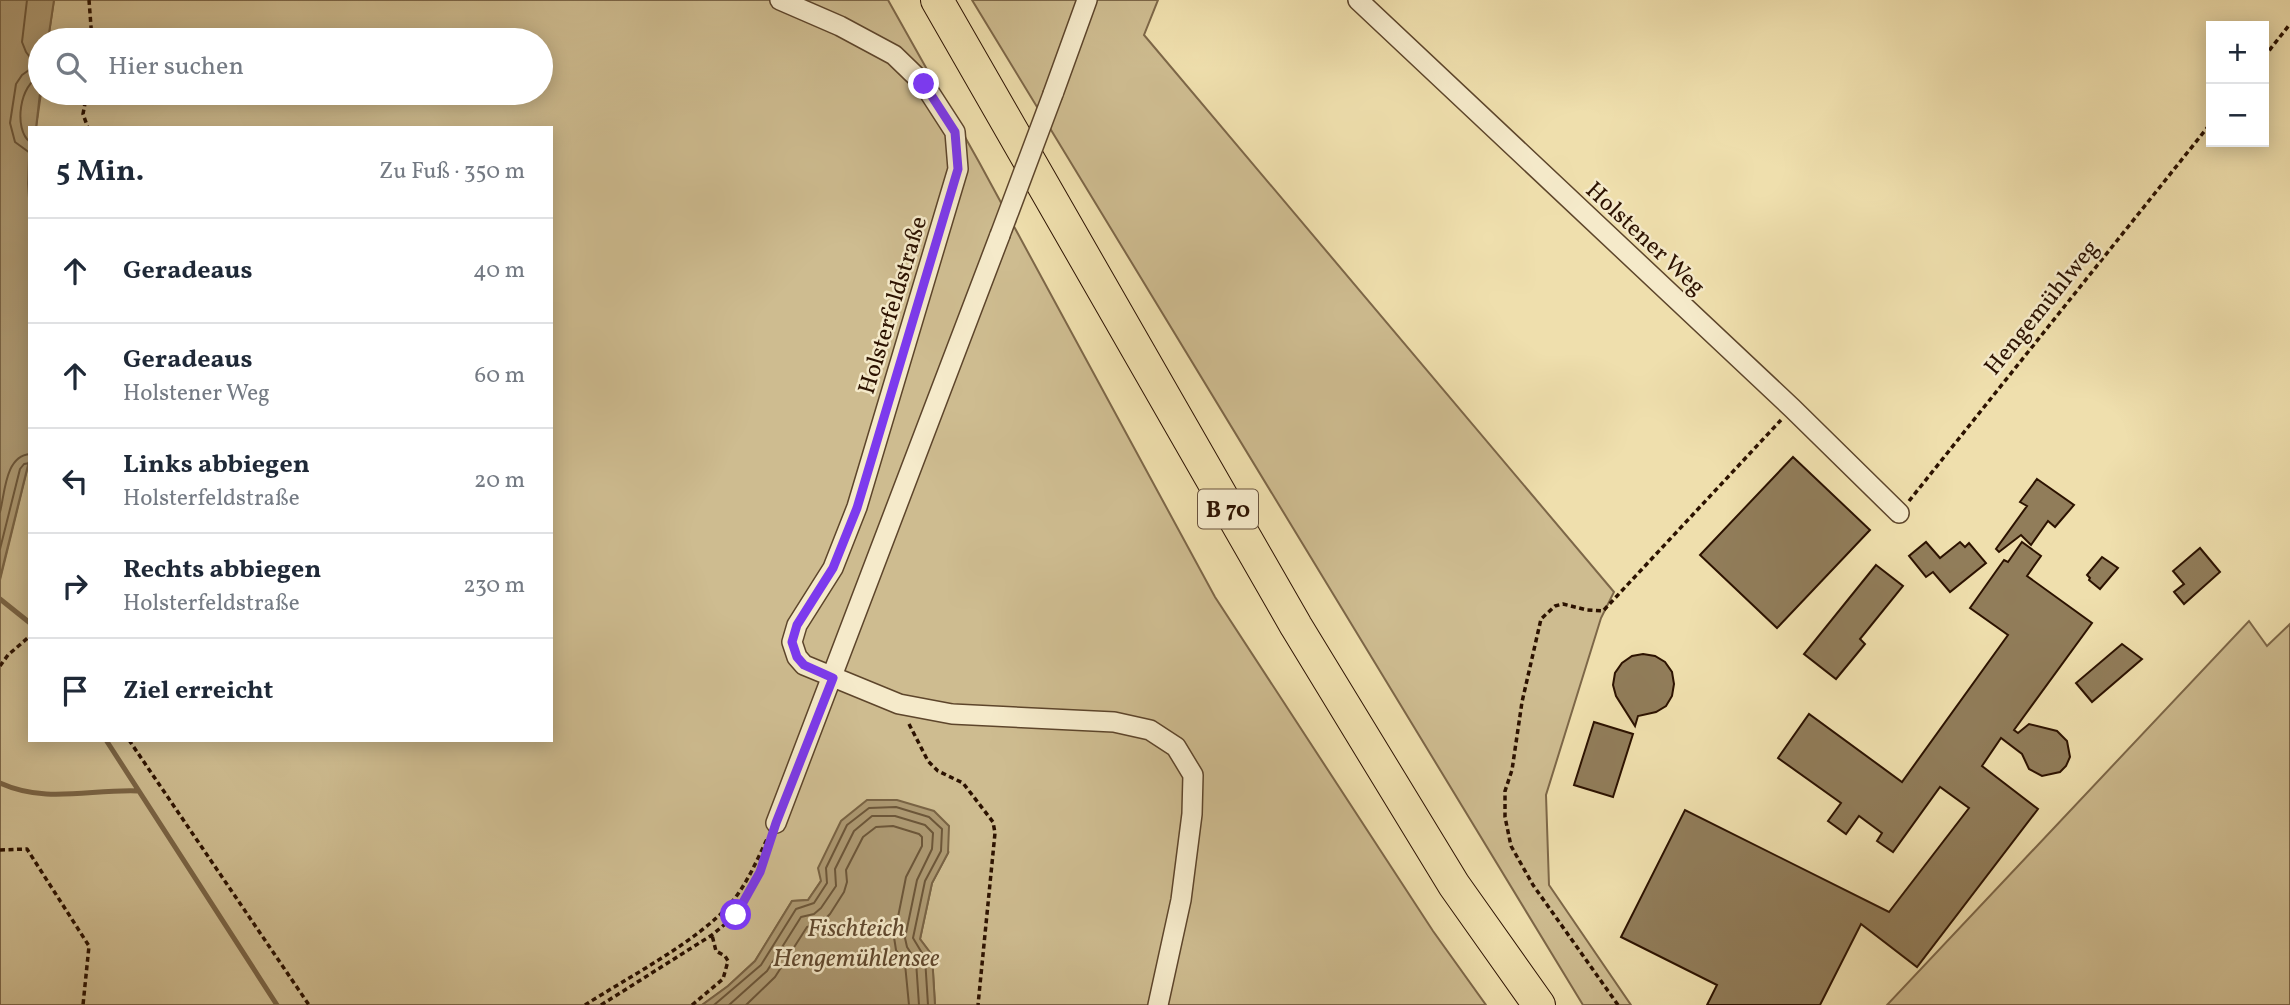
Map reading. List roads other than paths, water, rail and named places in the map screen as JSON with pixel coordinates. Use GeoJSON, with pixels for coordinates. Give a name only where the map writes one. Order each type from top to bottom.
{"type":"FeatureCollection","features":[{"type":"Feature","properties":{"kind":"main road","name":"B 70"},"geometry":{"type":"LineString","coordinates":[[937,0],[1296,626],[1454,885],[1539,1005]]}},
{"type":"Feature","properties":{"kind":"street","name":"Holsterfeldstraße"},"geometry":{"type":"LineString","coordinates":[[780,0],[840,26],[894,55],[924,84],[955,132],[958,169],[857,508],[833,568],[797,625],[792,642],[797,657],[804,665],[833,678]]}},
{"type":"Feature","properties":{"kind":"street"},"geometry":{"type":"LineString","coordinates":[[776,823],[1087,0]]}},
{"type":"Feature","properties":{"kind":"street","name":"Holstener Weg"},"geometry":{"type":"LineString","coordinates":[[1358,0],[1792,408],[1899,513]]}},
{"type":"Feature","properties":{"kind":"street"},"geometry":{"type":"LineString","coordinates":[[833,678],[899,705],[952,714],[1114,722],[1150,730],[1176,747],[1193,775],[1192,814],[1181,900],[1157,1005]]}},
{"type":"Feature","properties":{"kind":"water"},"geometry":{"type":"Polygon","coordinates":[[[0,0],[54,0],[50,28],[28,28],[28,105],[39,105],[36,126],[28,126],[28,465],[0,578],[0,0]]]}},
{"type":"Feature","properties":{"kind":"water","name":"Fischteich Hengemühlensee"},"geometry":{"type":"Polygon","coordinates":[[[867,800],[897,800],[934,811],[949,826],[948,853],[932,883],[920,939],[932,955],[935,1005],[702,1005],[755,961],[792,901],[808,900],[821,881],[818,868],[841,821],[867,800]]]}},
{"type":"Feature","properties":{"kind":"waterway"},"geometry":{"type":"LineString","coordinates":[[0,599],[28,621]]}},
{"type":"Feature","properties":{"kind":"waterway"},"geometry":{"type":"LineString","coordinates":[[107,742],[277,1005]]}},
{"type":"Feature","properties":{"kind":"waterway"},"geometry":{"type":"LineString","coordinates":[[0,783],[34,793],[51,794],[138,791]]}}]}
